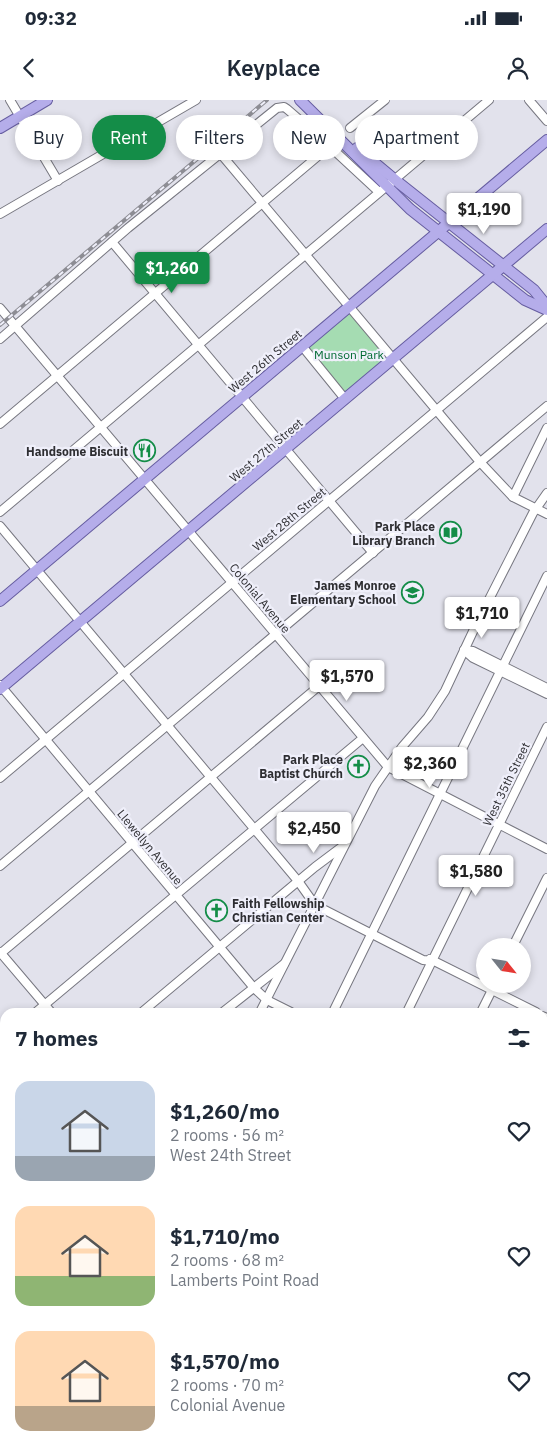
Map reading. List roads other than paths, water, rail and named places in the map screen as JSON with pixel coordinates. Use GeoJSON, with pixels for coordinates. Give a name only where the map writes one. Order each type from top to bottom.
{"type":"FeatureCollection","features":[{"type":"Feature","properties":{"kind":"main road"},"geometry":{"type":"LineString","coordinates":[[22,115],[48,100]]}},
{"type":"Feature","properties":{"kind":"main road"},"geometry":{"type":"LineString","coordinates":[[300,100],[410,209],[525,300],[547,310]]}},
{"type":"Feature","properties":{"kind":"main road"},"geometry":{"type":"LineString","coordinates":[[308,100],[364,154],[387,186],[449,223],[534,290],[547,306]]}},
{"type":"Feature","properties":{"kind":"main road"},"geometry":{"type":"LineString","coordinates":[[0,128],[15,119]]}},
{"type":"Feature","properties":{"kind":"main road","name":"West 26th Street"},"geometry":{"type":"LineString","coordinates":[[0,601],[547,140]]}},
{"type":"Feature","properties":{"kind":"main road","name":"West 27th Street"},"geometry":{"type":"LineString","coordinates":[[1,687],[547,229]]}},
{"type":"Feature","properties":{"kind":"street"},"geometry":{"type":"LineString","coordinates":[[10,100],[19,115]]}},
{"type":"Feature","properties":{"kind":"street"},"geometry":{"type":"LineString","coordinates":[[0,214],[196,100]]}},
{"type":"Feature","properties":{"kind":"street"},"geometry":{"type":"LineString","coordinates":[[350,128],[385,100]]}},
{"type":"Feature","properties":{"kind":"street"},"geometry":{"type":"LineString","coordinates":[[0,512],[489,100]]}},
{"type":"Feature","properties":{"kind":"street"},"geometry":{"type":"LineString","coordinates":[[529,100],[547,121]]}},
{"type":"Feature","properties":{"kind":"street"},"geometry":{"type":"LineString","coordinates":[[263,118],[280,107],[287,109],[294,115]]}},
{"type":"Feature","properties":{"kind":"street"},"geometry":{"type":"LineString","coordinates":[[345,157],[387,186]]}},
{"type":"Feature","properties":{"kind":"street"},"geometry":{"type":"LineString","coordinates":[[46,160],[58,181]]}},
{"type":"Feature","properties":{"kind":"street"},"geometry":{"type":"LineString","coordinates":[[0,339],[112,242],[212,160]]}},
{"type":"Feature","properties":{"kind":"street"},"geometry":{"type":"LineString","coordinates":[[226,160],[480,462],[513,497],[547,514]]}},
{"type":"Feature","properties":{"kind":"street"},"geometry":{"type":"LineString","coordinates":[[0,424],[313,160]]}},
{"type":"Feature","properties":{"kind":"street"},"geometry":{"type":"LineString","coordinates":[[112,242],[374,553]]}},
{"type":"Feature","properties":{"kind":"street","name":"Colonial Avenue"},"geometry":{"type":"LineString","coordinates":[[0,308],[388,767],[547,848]]}},
{"type":"Feature","properties":{"kind":"street","name":"West 28th Street"},"geometry":{"type":"LineString","coordinates":[[0,778],[547,317]]}},
{"type":"Feature","properties":{"kind":"street"},"geometry":{"type":"LineString","coordinates":[[302,346],[345,399]]}},
{"type":"Feature","properties":{"kind":"street"},"geometry":{"type":"LineString","coordinates":[[0,866],[547,406]]}},
{"type":"Feature","properties":{"kind":"street"},"geometry":{"type":"LineString","coordinates":[[513,497],[547,428]]}},
{"type":"Feature","properties":{"kind":"street"},"geometry":{"type":"LineString","coordinates":[[262,1008],[375,786],[437,704],[502,574],[547,493]]}},
{"type":"Feature","properties":{"kind":"street"},"geometry":{"type":"LineString","coordinates":[[0,526],[298,881],[305,885],[316,903],[372,932],[426,955],[432,961],[476,980]]}},
{"type":"Feature","properties":{"kind":"street"},"geometry":{"type":"LineString","coordinates":[[335,1008],[547,576]]}},
{"type":"Feature","properties":{"kind":"street"},"geometry":{"type":"LineString","coordinates":[[464,650],[473,651],[547,694]]}},
{"type":"Feature","properties":{"kind":"street"},"geometry":{"type":"LineString","coordinates":[[502,669],[547,688]]}},
{"type":"Feature","properties":{"kind":"street"},"geometry":{"type":"LineString","coordinates":[[45,1006],[0,953],[319,686]]}},
{"type":"Feature","properties":{"kind":"street","name":"Llewellyn Avenue"},"geometry":{"type":"LineString","coordinates":[[1,687],[254,988],[267,1000],[283,1008]]}},
{"type":"Feature","properties":{"kind":"street","name":"West 35th Street"},"geometry":{"type":"LineString","coordinates":[[409,1008],[547,727]]}},
{"type":"Feature","properties":{"kind":"street"},"geometry":{"type":"LineString","coordinates":[[42,1008],[363,738]]}},
{"type":"Feature","properties":{"kind":"street"},"geometry":{"type":"LineString","coordinates":[[147,1008],[298,881],[344,845]]}},
{"type":"Feature","properties":{"kind":"street"},"geometry":{"type":"LineString","coordinates":[[517,938],[547,878]]}},
{"type":"Feature","properties":{"kind":"street"},"geometry":{"type":"LineString","coordinates":[[228,1008],[286,963]]}},
{"type":"Feature","properties":{"kind":"street"},"geometry":{"type":"LineString","coordinates":[[483,1008],[490,993]]}},
{"type":"Feature","properties":{"kind":"street"},"geometry":{"type":"LineString","coordinates":[[503,993],[529,1008]]}},
{"type":"Feature","properties":{"kind":"railway"},"geometry":{"type":"LineString","coordinates":[[0,325],[267,100]]}},
{"type":"Feature","properties":{"kind":"place","name":"Handsome Biscuit"},"geometry":{"type":"Point","coordinates":[144,451]}},
{"type":"Feature","properties":{"kind":"place","name":"Park Place Library Branch"},"geometry":{"type":"Point","coordinates":[451,533]}},
{"type":"Feature","properties":{"kind":"place","name":"James Monroe Elementary School"},"geometry":{"type":"Point","coordinates":[412,592]}},
{"type":"Feature","properties":{"kind":"place","name":"Park Place Baptist Church"},"geometry":{"type":"Point","coordinates":[359,766]}},
{"type":"Feature","properties":{"kind":"place","name":"Faith Fellowship Christian Center"},"geometry":{"type":"Point","coordinates":[216,910]}},
{"type":"Feature","properties":{"kind":"park label","name":"Munson Park"},"geometry":{"type":"Point","coordinates":[349,354]}}]}
